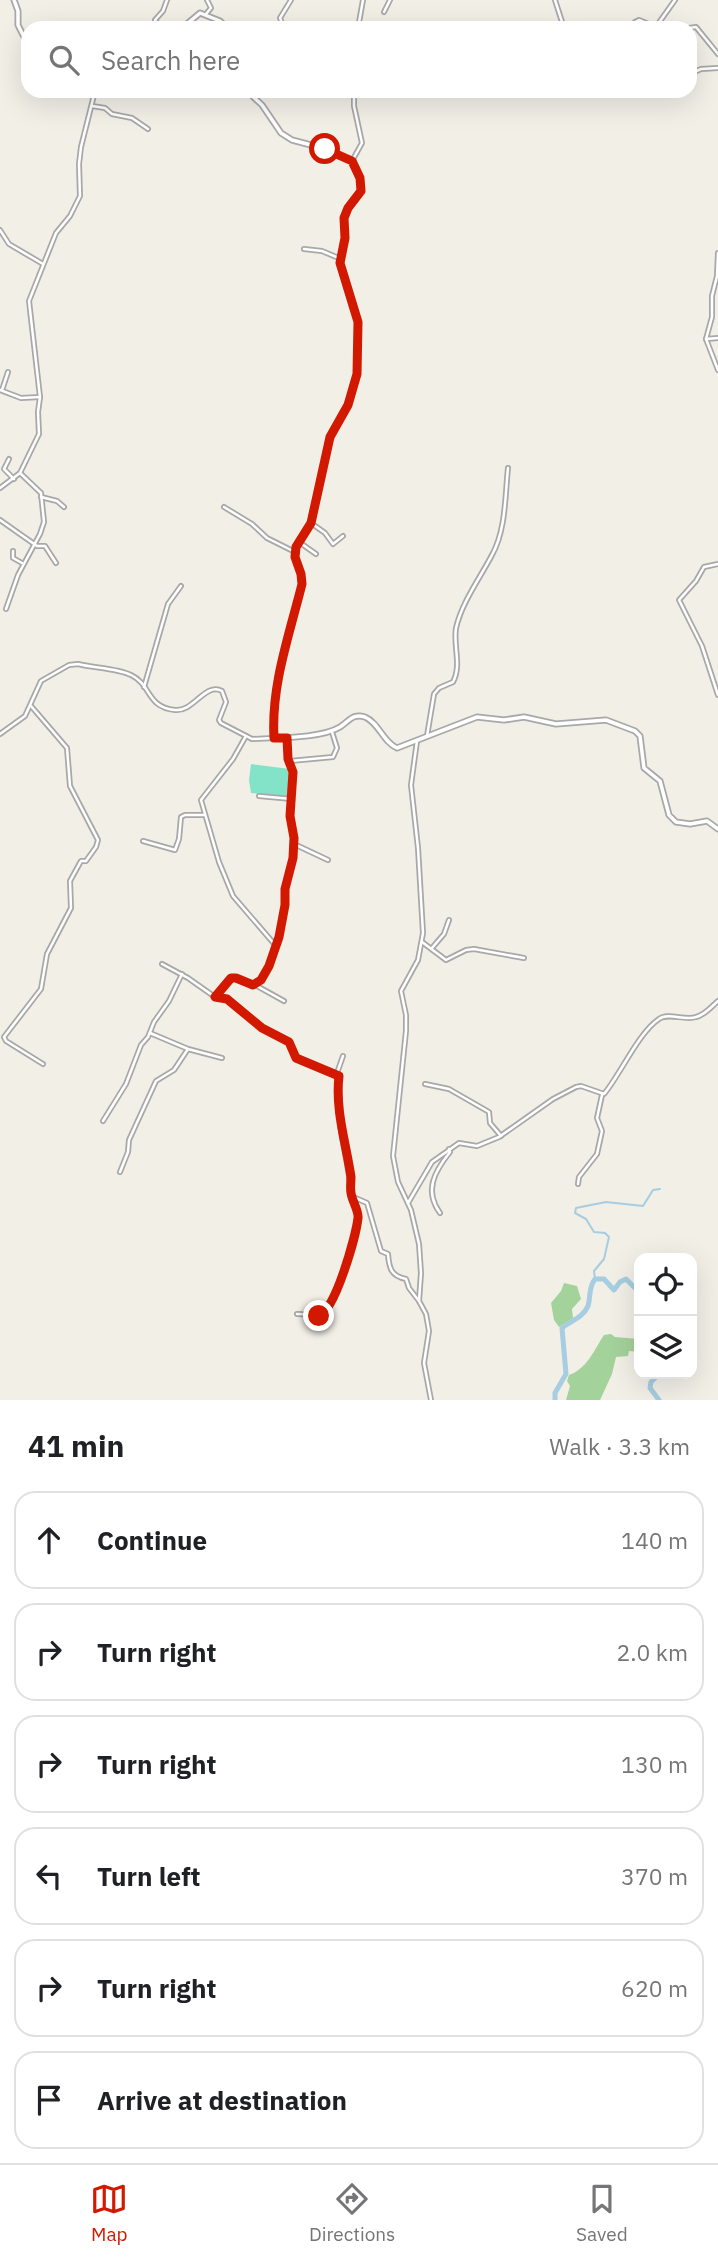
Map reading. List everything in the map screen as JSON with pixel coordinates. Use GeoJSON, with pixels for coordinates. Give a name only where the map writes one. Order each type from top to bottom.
{"type":"FeatureCollection","features":[{"type":"Feature","properties":{"kind":"street"},"geometry":{"type":"LineString","coordinates":[[14,0],[21,31]]}},
{"type":"Feature","properties":{"kind":"street"},"geometry":{"type":"LineString","coordinates":[[156,21],[163,13],[167,0]]}},
{"type":"Feature","properties":{"kind":"street"},"geometry":{"type":"LineString","coordinates":[[206,14],[211,8],[207,0]]}},
{"type":"Feature","properties":{"kind":"street"},"geometry":{"type":"LineString","coordinates":[[281,21],[280,18],[291,0]]}},
{"type":"Feature","properties":{"kind":"street"},"geometry":{"type":"LineString","coordinates":[[359,21],[363,0]]}},
{"type":"Feature","properties":{"kind":"street"},"geometry":{"type":"LineString","coordinates":[[384,12],[390,0]]}},
{"type":"Feature","properties":{"kind":"street"},"geometry":{"type":"LineString","coordinates":[[555,0],[562,21]]}},
{"type":"Feature","properties":{"kind":"street"},"geometry":{"type":"LineString","coordinates":[[660,21],[675,0]]}},
{"type":"Feature","properties":{"kind":"street"},"geometry":{"type":"LineString","coordinates":[[189,21],[198,13],[220,21]]}},
{"type":"Feature","properties":{"kind":"street"},"geometry":{"type":"LineString","coordinates":[[697,28],[718,54]]}},
{"type":"Feature","properties":{"kind":"street"},"geometry":{"type":"LineString","coordinates":[[697,71],[718,68]]}},
{"type":"Feature","properties":{"kind":"street"},"geometry":{"type":"LineString","coordinates":[[0,488],[20,473],[39,434],[40,397],[29,301],[56,233],[80,196],[79,164],[94,98]]}},
{"type":"Feature","properties":{"kind":"street"},"geometry":{"type":"LineString","coordinates":[[254,98],[281,133],[292,140],[326,149],[352,161],[360,178],[361,191],[344,218],[345,238],[341,259],[341,268],[358,322],[357,374],[348,405],[330,437],[311,523],[295,552],[302,584],[281,662],[274,702],[274,738]]}},
{"type":"Feature","properties":{"kind":"street"},"geometry":{"type":"LineString","coordinates":[[352,161],[362,143],[354,98]]}},
{"type":"Feature","properties":{"kind":"street"},"geometry":{"type":"LineString","coordinates":[[92,106],[132,118],[148,129]]}},
{"type":"Feature","properties":{"kind":"street"},"geometry":{"type":"LineString","coordinates":[[0,230],[9,244],[43,264]]}},
{"type":"Feature","properties":{"kind":"street"},"geometry":{"type":"LineString","coordinates":[[304,249],[341,259]]}},
{"type":"Feature","properties":{"kind":"street"},"geometry":{"type":"LineString","coordinates":[[718,254],[712,317],[706,339],[718,370]]}},
{"type":"Feature","properties":{"kind":"street"},"geometry":{"type":"LineString","coordinates":[[706,339],[718,338]]}},
{"type":"Feature","properties":{"kind":"street"},"geometry":{"type":"LineString","coordinates":[[8,372],[1,390],[20,398],[40,397]]}},
{"type":"Feature","properties":{"kind":"street"},"geometry":{"type":"LineString","coordinates":[[9,459],[2,468],[14,479]]}},
{"type":"Feature","properties":{"kind":"street"},"geometry":{"type":"LineString","coordinates":[[427,736],[434,694],[439,688],[453,682],[457,673],[455,636],[458,621],[497,544],[508,468]]}},
{"type":"Feature","properties":{"kind":"street"},"geometry":{"type":"LineString","coordinates":[[6,609],[23,564],[44,522],[38,489],[20,473]]}},
{"type":"Feature","properties":{"kind":"street"},"geometry":{"type":"LineString","coordinates":[[41,497],[57,501],[64,507]]}},
{"type":"Feature","properties":{"kind":"street"},"geometry":{"type":"LineString","coordinates":[[224,507],[252,524],[265,536],[295,552]]}},
{"type":"Feature","properties":{"kind":"street"},"geometry":{"type":"LineString","coordinates":[[0,520],[38,546],[46,546],[56,563]]}},
{"type":"Feature","properties":{"kind":"street"},"geometry":{"type":"LineString","coordinates":[[311,523],[325,533],[332,544],[338,543],[344,536]]}},
{"type":"Feature","properties":{"kind":"street"},"geometry":{"type":"LineString","coordinates":[[299,542],[316,554]]}},
{"type":"Feature","properties":{"kind":"street"},"geometry":{"type":"LineString","coordinates":[[13,551],[12,558],[23,564]]}},
{"type":"Feature","properties":{"kind":"street"},"geometry":{"type":"LineString","coordinates":[[718,565],[704,567],[679,601],[702,646],[718,695]]}},
{"type":"Feature","properties":{"kind":"street"},"geometry":{"type":"LineString","coordinates":[[144,687],[168,604],[181,586]]}},
{"type":"Feature","properties":{"kind":"street"},"geometry":{"type":"LineString","coordinates":[[0,734],[20,721],[31,706],[41,681],[69,665],[134,676],[158,705],[180,710],[210,690],[218,689],[222,691],[226,702],[219,721],[246,736],[265,740],[339,728],[351,717],[361,716],[399,748],[477,717],[503,720],[524,718],[556,724],[606,720],[635,731],[640,736],[645,768],[660,781],[669,815],[676,822],[690,824],[709,821],[718,829]]}},
{"type":"Feature","properties":{"kind":"street"},"geometry":{"type":"LineString","coordinates":[[31,706],[67,748],[70,786],[98,840],[96,848],[86,861],[81,861],[70,881],[72,905],[48,951],[40,991],[4,1037],[6,1041],[43,1064]]}},
{"type":"Feature","properties":{"kind":"street"},"geometry":{"type":"LineString","coordinates":[[290,761],[333,757],[337,748],[331,729]]}},
{"type":"Feature","properties":{"kind":"street"},"geometry":{"type":"LineString","coordinates":[[246,736],[223,774],[201,798],[219,862],[233,896],[276,947]]}},
{"type":"Feature","properties":{"kind":"street"},"geometry":{"type":"LineString","coordinates":[[256,985],[269,966],[276,947],[293,858],[290,816],[293,772],[287,738]]}},
{"type":"Feature","properties":{"kind":"street"},"geometry":{"type":"LineString","coordinates":[[417,740],[411,780],[419,858],[422,942],[418,960],[404,982],[401,994],[406,1015],[406,1031],[393,1156],[420,1254],[419,1301]]}},
{"type":"Feature","properties":{"kind":"street"},"geometry":{"type":"LineString","coordinates":[[259,796],[292,799]]}},
{"type":"Feature","properties":{"kind":"street"},"geometry":{"type":"LineString","coordinates":[[143,841],[175,850],[183,816],[205,815]]}},
{"type":"Feature","properties":{"kind":"street"},"geometry":{"type":"LineString","coordinates":[[294,844],[328,860]]}},
{"type":"Feature","properties":{"kind":"street"},"geometry":{"type":"LineString","coordinates":[[432,948],[444,934],[449,919]]}},
{"type":"Feature","properties":{"kind":"street"},"geometry":{"type":"LineString","coordinates":[[422,942],[446,960],[474,949],[524,958]]}},
{"type":"Feature","properties":{"kind":"street"},"geometry":{"type":"LineString","coordinates":[[162,964],[215,997],[227,999],[262,1028],[289,1042],[296,1058],[337,1073]]}},
{"type":"Feature","properties":{"kind":"street"},"geometry":{"type":"LineString","coordinates":[[103,1121],[126,1084],[141,1045],[169,1001],[182,974]]}},
{"type":"Feature","properties":{"kind":"street"},"geometry":{"type":"LineString","coordinates":[[215,997],[231,978],[256,985],[284,1001]]}},
{"type":"Feature","properties":{"kind":"street"},"geometry":{"type":"LineString","coordinates":[[578,1184],[579,1177],[597,1154],[602,1131],[597,1118],[602,1095],[642,1039],[659,1018],[699,1017],[718,1001]]}},
{"type":"Feature","properties":{"kind":"street"},"geometry":{"type":"LineString","coordinates":[[150,1033],[188,1049],[222,1058]]}},
{"type":"Feature","properties":{"kind":"street"},"geometry":{"type":"LineString","coordinates":[[120,1172],[128,1153],[129,1140],[156,1081],[174,1070],[188,1049]]}},
{"type":"Feature","properties":{"kind":"street"},"geometry":{"type":"LineString","coordinates":[[297,1314],[322,1315],[332,1302],[340,1284],[358,1217],[340,1125],[337,1073],[343,1056]]}},
{"type":"Feature","properties":{"kind":"street"},"geometry":{"type":"LineString","coordinates":[[425,1084],[449,1089],[489,1112],[490,1123],[501,1136]]}},
{"type":"Feature","properties":{"kind":"street"},"geometry":{"type":"LineString","coordinates":[[408,1203],[429,1166],[449,1149],[460,1143],[477,1146],[501,1136],[544,1105],[576,1087],[584,1087],[602,1095]]}},
{"type":"Feature","properties":{"kind":"street"},"geometry":{"type":"LineString","coordinates":[[440,1213],[432,1202],[431,1190],[439,1169],[450,1152],[449,1149]]}},
{"type":"Feature","properties":{"kind":"street"},"geometry":{"type":"LineString","coordinates":[[352,1197],[368,1204],[381,1252],[388,1254],[393,1274],[397,1278],[406,1279],[425,1311],[429,1327],[423,1360],[431,1400]]}},
{"type":"Feature","properties":{"kind":"green space"},"geometry":{"type":"Polygon","coordinates":[[[251,764],[290,769],[290,797],[251,793],[251,764]]]}},
{"type":"Feature","properties":{"kind":"green space"},"geometry":{"type":"Polygon","coordinates":[[[564,1283],[577,1286],[581,1299],[572,1309],[573,1318],[559,1327],[554,1320],[551,1303],[564,1283]]]}},
{"type":"Feature","properties":{"kind":"green space"},"geometry":{"type":"Polygon","coordinates":[[[604,1335],[634,1339],[634,1352],[629,1351],[628,1356],[616,1357],[612,1374],[600,1400],[566,1400],[570,1386],[567,1381],[569,1375],[585,1364],[604,1335]]]}},
{"type":"Feature","properties":{"kind":"waterway"},"geometry":{"type":"LineString","coordinates":[[595,1279],[594,1271],[604,1259],[609,1237],[605,1233],[594,1232],[586,1219],[575,1213],[576,1208],[606,1202],[643,1206],[653,1190],[660,1189]]}},
{"type":"Feature","properties":{"kind":"waterway"},"geometry":{"type":"LineString","coordinates":[[555,1400],[555,1393],[566,1374],[562,1328],[586,1310],[595,1279],[604,1279],[614,1290],[626,1279],[634,1287]]}},
{"type":"Feature","properties":{"kind":"waterway"},"geometry":{"type":"LineString","coordinates":[[654,1379],[650,1388],[659,1400]]}},
{"type":"Feature","properties":{"kind":"route"},"geometry":{"type":"LineString","coordinates":[[319,1316],[327,1312],[338,1290],[359,1216],[351,1196],[350,1175],[340,1125],[337,1088],[339,1076],[335,1072],[296,1058],[289,1042],[262,1028],[227,999],[215,997],[231,978],[253,985],[261,980],[269,966],[281,929],[286,903],[285,889],[293,858],[290,816],[293,772],[288,759],[287,738],[274,738],[274,702],[281,662],[302,584],[295,557],[296,547],[311,523],[330,437],[356,385],[358,322],[340,263],[345,238],[344,218],[348,208],[359,196],[362,185],[352,161],[325,149]]}}]}
